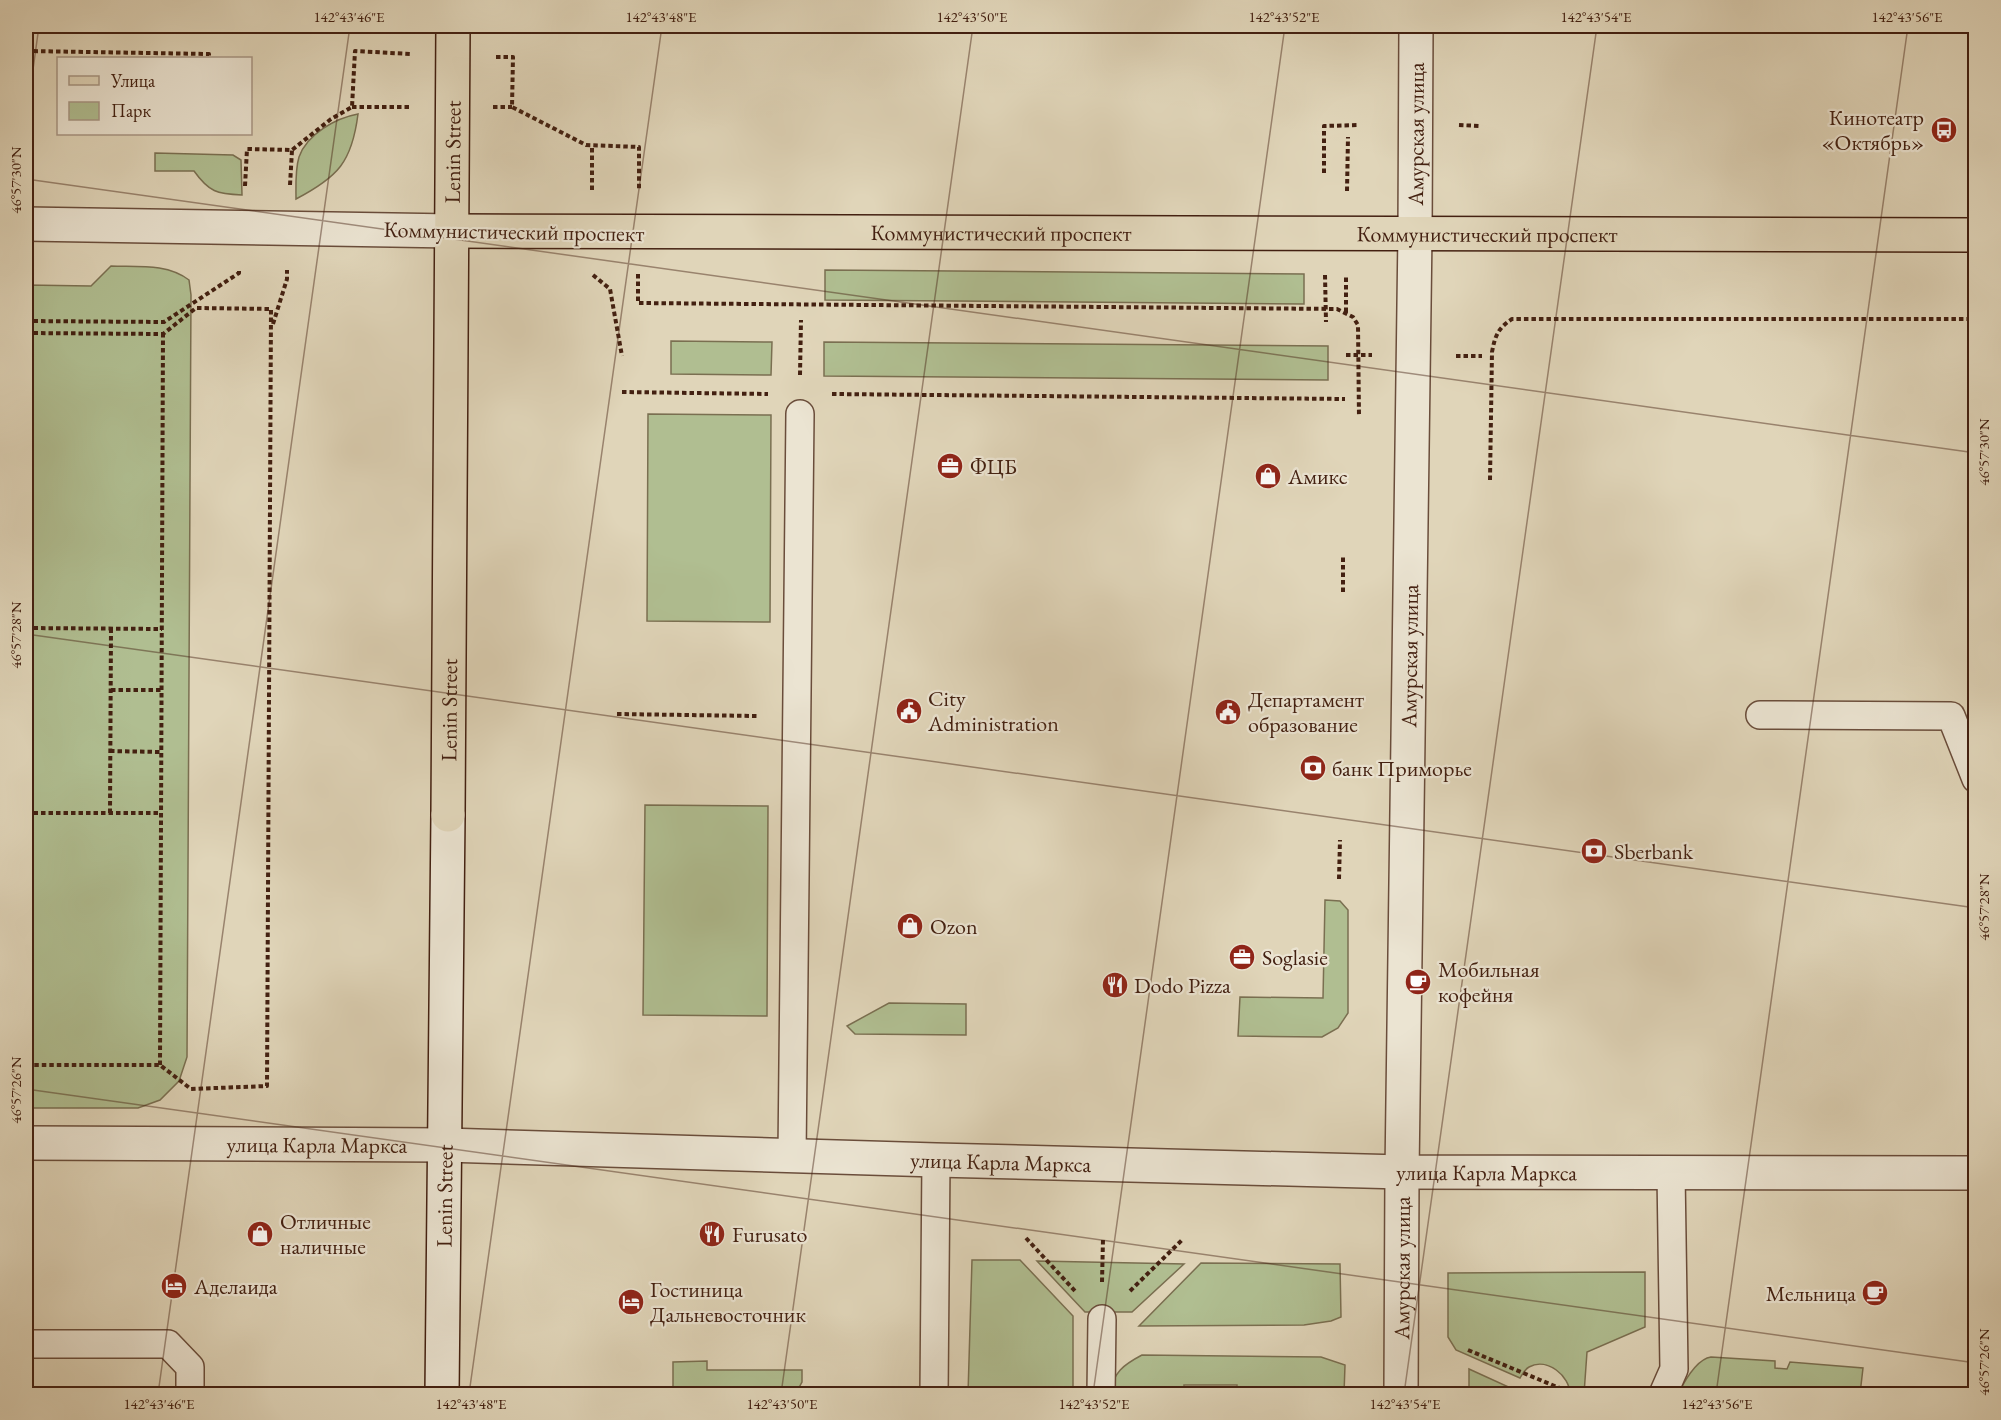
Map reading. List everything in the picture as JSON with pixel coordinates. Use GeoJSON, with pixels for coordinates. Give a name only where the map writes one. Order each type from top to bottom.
{"type":"FeatureCollection","features":[{"type":"Feature","properties":{"kind":"main road","name":"Lenin Street"},"geometry":{"type":"LineString","coordinates":[[448,815],[453,26]]}},
{"type":"Feature","properties":{"kind":"main road","name":"Коммунистический проспект"},"geometry":{"type":"LineString","coordinates":[[453,231],[1976,235]]}},
{"type":"Feature","properties":{"kind":"street","name":"Амурская улица"},"geometry":{"type":"LineString","coordinates":[[1401,1395],[1416,26]]}},
{"type":"Feature","properties":{"kind":"street","name":"Коммунистический проспект"},"geometry":{"type":"LineString","coordinates":[[26,224],[453,231]]}},
{"type":"Feature","properties":{"kind":"street","name":"Lenin Street"},"geometry":{"type":"LineString","coordinates":[[442,1395],[448,815]]}},
{"type":"Feature","properties":{"kind":"street","name":"улица Карла Маркса"},"geometry":{"type":"LineString","coordinates":[[26,1143],[446,1144],[792,1156],[1402,1172],[1976,1173]]}},
{"type":"Feature","properties":{"kind":"lane"},"geometry":{"type":"LineString","coordinates":[[792,1156],[800,404]]}},
{"type":"Feature","properties":{"kind":"lane"},"geometry":{"type":"LineString","coordinates":[[1760,715],[1951,716],[1976,779]]}},
{"type":"Feature","properties":{"kind":"lane"},"geometry":{"type":"LineString","coordinates":[[934,1395],[936,1160]]}},
{"type":"Feature","properties":{"kind":"lane"},"geometry":{"type":"LineString","coordinates":[[1663,1395],[1674,1369],[1671,1173]]}},
{"type":"Feature","properties":{"kind":"lane"},"geometry":{"type":"LineString","coordinates":[[1101,1395],[1102,1319]]}},
{"type":"Feature","properties":{"kind":"lane"},"geometry":{"type":"LineString","coordinates":[[26,1344],[168,1344],[190,1367],[190,1395]]}},
{"type":"Feature","properties":{"kind":"path"},"geometry":{"type":"LineString","coordinates":[[26,51],[209,54],[209,57]]}},
{"type":"Feature","properties":{"kind":"path"},"geometry":{"type":"LineString","coordinates":[[247,149],[292,150],[331,119],[352,107],[355,51]]}},
{"type":"Feature","properties":{"kind":"path"},"geometry":{"type":"LineString","coordinates":[[513,57],[512,107],[586,145],[639,147]]}},
{"type":"Feature","properties":{"kind":"path"},"geometry":{"type":"LineString","coordinates":[[1324,173],[1324,126],[1359,125]]}},
{"type":"Feature","properties":{"kind":"path"},"geometry":{"type":"LineString","coordinates":[[1457,125],[1479,126]]}},
{"type":"Feature","properties":{"kind":"path"},"geometry":{"type":"LineString","coordinates":[[1325,265],[1326,322]]}},
{"type":"Feature","properties":{"kind":"path"},"geometry":{"type":"LineString","coordinates":[[271,329],[287,279]]}},
{"type":"Feature","properties":{"kind":"path"},"geometry":{"type":"LineString","coordinates":[[610,289],[622,356]]}},
{"type":"Feature","properties":{"kind":"path"},"geometry":{"type":"LineString","coordinates":[[638,303],[1337,309],[1353,317],[1358,325],[1359,417]]}},
{"type":"Feature","properties":{"kind":"path"},"geometry":{"type":"LineString","coordinates":[[26,333],[163,334],[196,308],[271,309],[267,1086],[191,1089],[160,1065],[26,1065]]}},
{"type":"Feature","properties":{"kind":"path"},"geometry":{"type":"LineString","coordinates":[[1490,480],[1492,352],[1495,336],[1501,326],[1512,319],[1976,319]]}},
{"type":"Feature","properties":{"kind":"path"},"geometry":{"type":"LineString","coordinates":[[800,404],[801,320]]}},
{"type":"Feature","properties":{"kind":"path"},"geometry":{"type":"LineString","coordinates":[[26,321],[164,322]]}},
{"type":"Feature","properties":{"kind":"path"},"geometry":{"type":"LineString","coordinates":[[160,1065],[163,334]]}},
{"type":"Feature","properties":{"kind":"path"},"geometry":{"type":"LineString","coordinates":[[1346,355],[1372,355]]}},
{"type":"Feature","properties":{"kind":"path"},"geometry":{"type":"LineString","coordinates":[[1448,356],[1482,356]]}},
{"type":"Feature","properties":{"kind":"path"},"geometry":{"type":"LineString","coordinates":[[622,392],[800,404],[1345,399]]}},
{"type":"Feature","properties":{"kind":"path"},"geometry":{"type":"LineString","coordinates":[[1343,557],[1343,592]]}},
{"type":"Feature","properties":{"kind":"path"},"geometry":{"type":"LineString","coordinates":[[26,628],[162,629]]}},
{"type":"Feature","properties":{"kind":"path"},"geometry":{"type":"LineString","coordinates":[[110,813],[111,628]]}},
{"type":"Feature","properties":{"kind":"path"},"geometry":{"type":"LineString","coordinates":[[111,690],[161,690]]}},
{"type":"Feature","properties":{"kind":"path"},"geometry":{"type":"LineString","coordinates":[[617,714],[797,716]]}},
{"type":"Feature","properties":{"kind":"path"},"geometry":{"type":"LineString","coordinates":[[110,751],[161,752]]}},
{"type":"Feature","properties":{"kind":"path"},"geometry":{"type":"LineString","coordinates":[[26,813],[161,813]]}},
{"type":"Feature","properties":{"kind":"path"},"geometry":{"type":"LineString","coordinates":[[1339,879],[1340,840]]}},
{"type":"Feature","properties":{"kind":"path"},"geometry":{"type":"LineString","coordinates":[[1026,1238],[1102,1319],[1183,1239]]}},
{"type":"Feature","properties":{"kind":"path"},"geometry":{"type":"LineString","coordinates":[[1468,1350],[1574,1395]]}},
{"type":"Feature","properties":{"kind":"green space"},"geometry":{"type":"Polygon","coordinates":[[[358,114],[352,144],[340,166],[323,183],[296,199],[299,157],[308,141],[332,123],[358,114]]]}},
{"type":"Feature","properties":{"kind":"green space"},"geometry":{"type":"Polygon","coordinates":[[[155,153],[233,155],[241,160],[242,195],[220,193],[209,188],[194,171],[155,171],[155,153]]]}},
{"type":"Feature","properties":{"kind":"green space"},"geometry":{"type":"Polygon","coordinates":[[[111,266],[152,267],[171,271],[189,280],[191,295],[187,1057],[179,1081],[160,1100],[138,1108],[26,1108],[26,285],[91,286],[111,266]]]}},
{"type":"Feature","properties":{"kind":"green space"},"geometry":{"type":"Polygon","coordinates":[[[825,270],[1304,274],[1304,304],[825,300],[825,270]]]}},
{"type":"Feature","properties":{"kind":"green space"},"geometry":{"type":"Polygon","coordinates":[[[671,341],[772,342],[771,375],[671,374],[671,341]]]}},
{"type":"Feature","properties":{"kind":"green space"},"geometry":{"type":"Polygon","coordinates":[[[824,342],[1328,346],[1328,380],[824,376],[824,342]]]}},
{"type":"Feature","properties":{"kind":"green space"},"geometry":{"type":"Polygon","coordinates":[[[648,414],[771,415],[770,622],[647,621],[648,414]]]}},
{"type":"Feature","properties":{"kind":"green space"},"geometry":{"type":"Polygon","coordinates":[[[645,805],[768,806],[767,1016],[643,1015],[645,805]]]}},
{"type":"Feature","properties":{"kind":"green space"},"geometry":{"type":"Polygon","coordinates":[[[1325,900],[1340,901],[1348,910],[1348,1013],[1338,1028],[1322,1037],[1238,1036],[1240,997],[1323,998],[1325,900]]]}},
{"type":"Feature","properties":{"kind":"green space"},"geometry":{"type":"Polygon","coordinates":[[[889,1003],[966,1004],[966,1035],[855,1034],[847,1026],[889,1003]]]}},
{"type":"Feature","properties":{"kind":"green space"},"geometry":{"type":"Polygon","coordinates":[[[972,1260],[1020,1260],[1073,1316],[1073,1394],[968,1394],[972,1260]]]}},
{"type":"Feature","properties":{"kind":"green space"},"geometry":{"type":"Polygon","coordinates":[[[1037,1261],[1184,1264],[1132,1312],[1085,1312],[1037,1261]]]}},
{"type":"Feature","properties":{"kind":"green space"},"geometry":{"type":"Polygon","coordinates":[[[1201,1263],[1340,1264],[1341,1317],[1304,1325],[1139,1326],[1201,1263]]]}},
{"type":"Feature","properties":{"kind":"green space"},"geometry":{"type":"Polygon","coordinates":[[[1645,1272],[1645,1327],[1587,1352],[1584,1394],[1570,1394],[1562,1375],[1550,1366],[1543,1364],[1529,1367],[1520,1378],[1456,1350],[1448,1337],[1448,1273],[1645,1272]]]}},
{"type":"Feature","properties":{"kind":"green space"},"geometry":{"type":"Polygon","coordinates":[[[1142,1355],[1321,1357],[1345,1365],[1344,1394],[1237,1394],[1237,1385],[1184,1385],[1184,1394],[1109,1394],[1120,1370],[1142,1355]]]}},
{"type":"Feature","properties":{"kind":"green space"},"geometry":{"type":"Polygon","coordinates":[[[1711,1357],[1775,1361],[1775,1368],[1787,1369],[1790,1362],[1863,1368],[1860,1394],[1678,1394],[1696,1366],[1711,1357]]]}},
{"type":"Feature","properties":{"kind":"green space"},"geometry":{"type":"Polygon","coordinates":[[[707,1361],[707,1370],[802,1370],[802,1382],[797,1391],[778,1394],[673,1394],[673,1362],[707,1361]]]}},
{"type":"Feature","properties":{"kind":"green space"},"geometry":{"type":"Polygon","coordinates":[[[1469,1369],[1513,1389],[1515,1394],[1469,1394],[1469,1369]]]}},
{"type":"Feature","properties":{"kind":"place","name":"Кинотеатр «Октябрь»"},"geometry":{"type":"Point","coordinates":[1944,130]}},
{"type":"Feature","properties":{"kind":"place","name":"ФЦБ"},"geometry":{"type":"Point","coordinates":[950,466]}},
{"type":"Feature","properties":{"kind":"place","name":"Амикс"},"geometry":{"type":"Point","coordinates":[1268,476]}},
{"type":"Feature","properties":{"kind":"place","name":"City Administration"},"geometry":{"type":"Point","coordinates":[909,711]}},
{"type":"Feature","properties":{"kind":"place","name":"Департамент образование"},"geometry":{"type":"Point","coordinates":[1228,712]}},
{"type":"Feature","properties":{"kind":"place","name":"банк Приморье"},"geometry":{"type":"Point","coordinates":[1313,768]}},
{"type":"Feature","properties":{"kind":"place","name":"Sberbank"},"geometry":{"type":"Point","coordinates":[1594,851]}},
{"type":"Feature","properties":{"kind":"place","name":"Ozon"},"geometry":{"type":"Point","coordinates":[910,926]}},
{"type":"Feature","properties":{"kind":"place","name":"Soglasie"},"geometry":{"type":"Point","coordinates":[1242,957]}},
{"type":"Feature","properties":{"kind":"place","name":"Мобильная кофейня"},"geometry":{"type":"Point","coordinates":[1418,982]}},
{"type":"Feature","properties":{"kind":"place","name":"Dodo Pizza"},"geometry":{"type":"Point","coordinates":[1115,985]}},
{"type":"Feature","properties":{"kind":"place","name":"Отличные наличные"},"geometry":{"type":"Point","coordinates":[260,1234]}},
{"type":"Feature","properties":{"kind":"place","name":"Furusato"},"geometry":{"type":"Point","coordinates":[712,1234]}},
{"type":"Feature","properties":{"kind":"place","name":"Аделаида"},"geometry":{"type":"Point","coordinates":[174,1286]}},
{"type":"Feature","properties":{"kind":"place","name":"Мельница"},"geometry":{"type":"Point","coordinates":[1875,1293]}},
{"type":"Feature","properties":{"kind":"place","name":"Гостиница Дальневосточник"},"geometry":{"type":"Point","coordinates":[631,1302]}}]}
